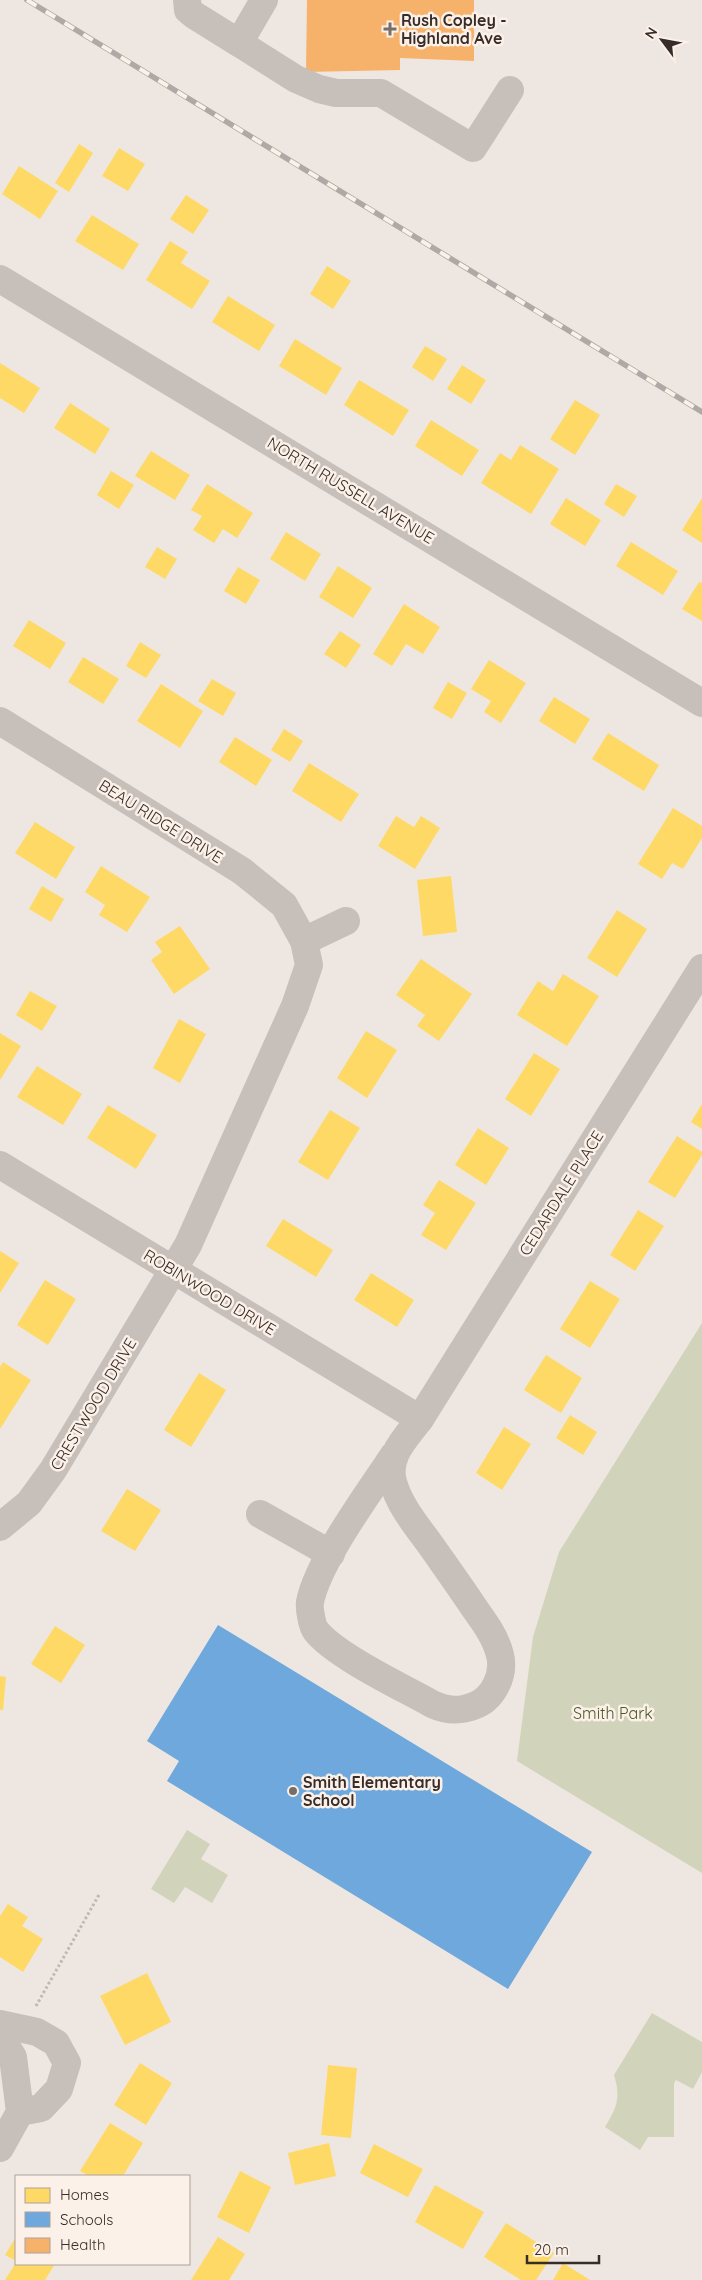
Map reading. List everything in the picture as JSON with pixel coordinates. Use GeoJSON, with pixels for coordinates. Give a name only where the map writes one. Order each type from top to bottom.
{"type":"FeatureCollection","features":[{"type":"Feature","properties":{"kind":"street"},"geometry":{"type":"LineString","coordinates":[[187,0],[188,10],[194,15],[296,78],[319,89],[336,92],[381,93],[472,148],[510,90]]}},
{"type":"Feature","properties":{"kind":"street"},"geometry":{"type":"LineString","coordinates":[[239,43],[264,0]]}},
{"type":"Feature","properties":{"kind":"street","name":"NORTH RUSSELL AVENUE"},"geometry":{"type":"LineString","coordinates":[[0,279],[702,703]]}},
{"type":"Feature","properties":{"kind":"street","name":"BEAU RIDGE DRIVE"},"geometry":{"type":"LineString","coordinates":[[0,721],[242,871],[284,905],[304,940],[309,965],[295,1006],[188,1245],[172,1269]]}},
{"type":"Feature","properties":{"kind":"street"},"geometry":{"type":"LineString","coordinates":[[304,940],[346,922]]}},
{"type":"Feature","properties":{"kind":"street","name":"CEDARDALE PLACE"},"geometry":{"type":"LineString","coordinates":[[393,1456],[393,1480],[402,1504],[494,1640],[502,1664],[494,1692],[482,1703],[470,1708],[457,1710],[443,1709],[340,1652],[315,1630],[310,1603],[317,1580],[331,1554],[393,1456],[420,1419],[702,968]]}},
{"type":"Feature","properties":{"kind":"street","name":"ROBINWOOD DRIVE"},"geometry":{"type":"LineString","coordinates":[[0,1165],[420,1419]]}},
{"type":"Feature","properties":{"kind":"street","name":"CRESTWOOD DRIVE"},"geometry":{"type":"LineString","coordinates":[[0,1527],[29,1503],[54,1470],[172,1269]]}},
{"type":"Feature","properties":{"kind":"street"},"geometry":{"type":"LineString","coordinates":[[260,1514],[331,1554]]}},
{"type":"Feature","properties":{"kind":"street"},"geometry":{"type":"LineString","coordinates":[[0,2148],[20,2112],[13,2057],[7,2029],[37,2032],[56,2042],[67,2063],[59,2089],[47,2102],[41,2108],[20,2112]]}},
{"type":"Feature","properties":{"kind":"path"},"geometry":{"type":"LineString","coordinates":[[7,2029],[33,2013],[100,1893]]}},
{"type":"Feature","properties":{"kind":"green space","name":"Smith Park"},"geometry":{"type":"Polygon","coordinates":[[[702,1323],[702,1873],[517,1761],[533,1637],[559,1552],[702,1323]]]}},
{"type":"Feature","properties":{"kind":"green space"},"geometry":{"type":"Polygon","coordinates":[[[187,1830],[210,1844],[201,1859],[228,1875],[212,1903],[185,1887],[174,1903],[151,1889],[187,1830]]]}},
{"type":"Feature","properties":{"kind":"green space"},"geometry":{"type":"Polygon","coordinates":[[[652,2013],[702,2042],[702,2072],[693,2089],[676,2080],[674,2083],[674,2137],[648,2137],[640,2150],[605,2127],[617,2102],[614,2075],[652,2013]]]}},
{"type":"Feature","properties":{"kind":"building: Homes"},"geometry":{"type":"Polygon","coordinates":[[[79,144],[93,153],[69,192],[55,183],[79,144]]]}},
{"type":"Feature","properties":{"kind":"building: Homes"},"geometry":{"type":"Polygon","coordinates":[[[119,148],[145,164],[128,191],[102,176],[119,148]]]}},
{"type":"Feature","properties":{"kind":"building: Homes"},"geometry":{"type":"Polygon","coordinates":[[[19,166],[58,191],[40,219],[2,194],[19,166]]]}},
{"type":"Feature","properties":{"kind":"building: Homes"},"geometry":{"type":"Polygon","coordinates":[[[186,195],[209,210],[193,234],[170,219],[186,195]]]}},
{"type":"Feature","properties":{"kind":"building: Homes"},"geometry":{"type":"Polygon","coordinates":[[[92,215],[139,244],[123,270],[75,241],[92,215]]]}},
{"type":"Feature","properties":{"kind":"building: Homes"},"geometry":{"type":"Polygon","coordinates":[[[170,241],[188,252],[181,263],[210,281],[192,309],[146,280],[170,241]]]}},
{"type":"Feature","properties":{"kind":"building: Homes"},"geometry":{"type":"Polygon","coordinates":[[[327,266],[351,281],[333,309],[310,294],[327,266]]]}},
{"type":"Feature","properties":{"kind":"building: Homes"},"geometry":{"type":"Polygon","coordinates":[[[228,296],[275,325],[259,351],[212,322],[228,296]]]}},
{"type":"Feature","properties":{"kind":"building: Homes"},"geometry":{"type":"Polygon","coordinates":[[[295,339],[342,368],[326,395],[279,366],[295,339]]]}},
{"type":"Feature","properties":{"kind":"building: Homes"},"geometry":{"type":"Polygon","coordinates":[[[425,346],[447,359],[433,381],[412,367],[425,346]]]}},
{"type":"Feature","properties":{"kind":"building: Homes"},"geometry":{"type":"Polygon","coordinates":[[[0,363],[40,388],[24,413],[0,398],[0,363]]]}},
{"type":"Feature","properties":{"kind":"building: Homes"},"geometry":{"type":"Polygon","coordinates":[[[462,365],[486,380],[471,404],[447,389],[462,365]]]}},
{"type":"Feature","properties":{"kind":"building: Homes"},"geometry":{"type":"Polygon","coordinates":[[[359,380],[409,410],[393,436],[344,405],[359,380]]]}},
{"type":"Feature","properties":{"kind":"building: Homes"},"geometry":{"type":"Polygon","coordinates":[[[575,400],[600,415],[575,455],[550,439],[575,400]]]}},
{"type":"Feature","properties":{"kind":"building: Homes"},"geometry":{"type":"Polygon","coordinates":[[[70,403],[110,429],[95,454],[54,428],[70,403]]]}},
{"type":"Feature","properties":{"kind":"building: Homes"},"geometry":{"type":"Polygon","coordinates":[[[431,420],[479,450],[462,476],[415,446],[431,420]]]}},
{"type":"Feature","properties":{"kind":"building: Homes"},"geometry":{"type":"Polygon","coordinates":[[[520,445],[559,469],[531,514],[481,483],[500,453],[511,460],[520,445]]]}},
{"type":"Feature","properties":{"kind":"building: Homes"},"geometry":{"type":"Polygon","coordinates":[[[151,451],[190,475],[175,500],[135,476],[151,451]]]}},
{"type":"Feature","properties":{"kind":"building: Homes"},"geometry":{"type":"Polygon","coordinates":[[[111,471],[134,485],[119,509],[97,495],[111,471]]]}},
{"type":"Feature","properties":{"kind":"building: Homes"},"geometry":{"type":"Polygon","coordinates":[[[207,484],[253,513],[237,538],[223,529],[214,543],[193,530],[202,516],[191,510],[207,484]]]}},
{"type":"Feature","properties":{"kind":"building: Homes"},"geometry":{"type":"Polygon","coordinates":[[[616,484],[637,496],[624,517],[604,504],[616,484]]]}},
{"type":"Feature","properties":{"kind":"building: Homes"},"geometry":{"type":"Polygon","coordinates":[[[566,498],[601,520],[585,546],[550,524],[566,498]]]}},
{"type":"Feature","properties":{"kind":"building: Homes"},"geometry":{"type":"Polygon","coordinates":[[[702,498],[702,543],[682,530],[702,498]]]}},
{"type":"Feature","properties":{"kind":"building: Homes"},"geometry":{"type":"Polygon","coordinates":[[[286,532],[321,554],[305,581],[270,559],[286,532]]]}},
{"type":"Feature","properties":{"kind":"building: Homes"},"geometry":{"type":"Polygon","coordinates":[[[631,542],[678,571],[663,595],[616,566],[631,542]]]}},
{"type":"Feature","properties":{"kind":"building: Homes"},"geometry":{"type":"Polygon","coordinates":[[[157,547],[177,559],[165,579],[145,567],[157,547]]]}},
{"type":"Feature","properties":{"kind":"building: Homes"},"geometry":{"type":"Polygon","coordinates":[[[338,566],[372,588],[353,618],[319,597],[338,566]]]}},
{"type":"Feature","properties":{"kind":"building: Homes"},"geometry":{"type":"Polygon","coordinates":[[[238,567],[260,580],[246,604],[224,591],[238,567]]]}},
{"type":"Feature","properties":{"kind":"building: Homes"},"geometry":{"type":"Polygon","coordinates":[[[699,582],[702,583],[702,621],[682,609],[699,582]]]}},
{"type":"Feature","properties":{"kind":"building: Homes"},"geometry":{"type":"Polygon","coordinates":[[[404,604],[440,627],[423,654],[406,644],[392,666],[373,654],[404,604]]]}},
{"type":"Feature","properties":{"kind":"building: Homes"},"geometry":{"type":"Polygon","coordinates":[[[29,620],[66,643],[50,669],[13,646],[29,620]]]}},
{"type":"Feature","properties":{"kind":"building: Homes"},"geometry":{"type":"Polygon","coordinates":[[[340,631],[361,645],[346,668],[324,654],[340,631]]]}},
{"type":"Feature","properties":{"kind":"building: Homes"},"geometry":{"type":"Polygon","coordinates":[[[140,642],[161,655],[146,678],[126,666],[140,642]]]}},
{"type":"Feature","properties":{"kind":"building: Homes"},"geometry":{"type":"Polygon","coordinates":[[[83,657],[119,679],[103,704],[68,682],[83,657]]]}},
{"type":"Feature","properties":{"kind":"building: Homes"},"geometry":{"type":"Polygon","coordinates":[[[489,660],[526,683],[501,723],[484,712],[491,701],[471,689],[489,660]]]}},
{"type":"Feature","properties":{"kind":"building: Homes"},"geometry":{"type":"Polygon","coordinates":[[[212,679],[236,693],[223,716],[198,701],[212,679]]]}},
{"type":"Feature","properties":{"kind":"building: Homes"},"geometry":{"type":"Polygon","coordinates":[[[448,682],[467,693],[452,719],[433,708],[448,682]]]}},
{"type":"Feature","properties":{"kind":"building: Homes"},"geometry":{"type":"Polygon","coordinates":[[[161,684],[203,711],[180,748],[137,721],[161,684]]]}},
{"type":"Feature","properties":{"kind":"building: Homes"},"geometry":{"type":"Polygon","coordinates":[[[554,697],[590,719],[575,744],[539,721],[554,697]]]}},
{"type":"Feature","properties":{"kind":"building: Homes"},"geometry":{"type":"Polygon","coordinates":[[[284,729],[303,741],[290,762],[271,750],[284,729]]]}},
{"type":"Feature","properties":{"kind":"building: Homes"},"geometry":{"type":"Polygon","coordinates":[[[608,733],[659,765],[644,791],[592,759],[608,733]]]}},
{"type":"Feature","properties":{"kind":"building: Homes"},"geometry":{"type":"Polygon","coordinates":[[[235,737],[272,760],[256,786],[219,762],[235,737]]]}},
{"type":"Feature","properties":{"kind":"building: Homes"},"geometry":{"type":"Polygon","coordinates":[[[309,763],[359,794],[341,822],[292,791],[309,763]]]}},
{"type":"Feature","properties":{"kind":"building: Homes"},"geometry":{"type":"Polygon","coordinates":[[[673,808],[702,826],[702,838],[683,869],[672,863],[662,879],[638,864],[673,808]]]}},
{"type":"Feature","properties":{"kind":"building: Homes"},"geometry":{"type":"Polygon","coordinates":[[[396,816],[414,827],[421,816],[440,828],[415,869],[378,846],[396,816]]]}},
{"type":"Feature","properties":{"kind":"building: Homes"},"geometry":{"type":"Polygon","coordinates":[[[35,822],[75,847],[56,879],[15,853],[35,822]]]}},
{"type":"Feature","properties":{"kind":"building: Homes"},"geometry":{"type":"Polygon","coordinates":[[[101,866],[150,897],[127,932],[99,915],[105,905],[85,892],[101,866]]]}},
{"type":"Feature","properties":{"kind":"building: Homes"},"geometry":{"type":"Polygon","coordinates":[[[451,876],[457,932],[423,936],[417,880],[451,876]]]}},
{"type":"Feature","properties":{"kind":"building: Homes"},"geometry":{"type":"Polygon","coordinates":[[[42,886],[64,899],[51,922],[29,909],[42,886]]]}},
{"type":"Feature","properties":{"kind":"building: Homes"},"geometry":{"type":"Polygon","coordinates":[[[617,910],[647,929],[617,977],[587,958],[617,910]]]}},
{"type":"Feature","properties":{"kind":"building: Homes"},"geometry":{"type":"Polygon","coordinates":[[[180,926],[210,969],[174,994],[151,960],[162,952],[155,942],[180,926]]]}},
{"type":"Feature","properties":{"kind":"building: Homes"},"geometry":{"type":"Polygon","coordinates":[[[421,959],[472,994],[439,1041],[417,1026],[425,1015],[396,995],[421,959]]]}},
{"type":"Feature","properties":{"kind":"building: Homes"},"geometry":{"type":"Polygon","coordinates":[[[563,974],[599,996],[567,1046],[517,1015],[538,981],[553,991],[563,974]]]}},
{"type":"Feature","properties":{"kind":"building: Homes"},"geometry":{"type":"Polygon","coordinates":[[[30,991],[57,1006],[42,1031],[16,1015],[30,991]]]}},
{"type":"Feature","properties":{"kind":"building: Homes"},"geometry":{"type":"Polygon","coordinates":[[[179,1019],[206,1034],[180,1083],[153,1068],[179,1019]]]}},
{"type":"Feature","properties":{"kind":"building: Homes"},"geometry":{"type":"Polygon","coordinates":[[[366,1031],[397,1050],[367,1098],[337,1078],[366,1031]]]}},
{"type":"Feature","properties":{"kind":"building: Homes"},"geometry":{"type":"Polygon","coordinates":[[[0,1033],[21,1046],[0,1080],[0,1033]]]}},
{"type":"Feature","properties":{"kind":"building: Homes"},"geometry":{"type":"Polygon","coordinates":[[[534,1053],[560,1069],[531,1116],[505,1099],[534,1053]]]}},
{"type":"Feature","properties":{"kind":"building: Homes"},"geometry":{"type":"Polygon","coordinates":[[[37,1066],[82,1094],[63,1125],[17,1097],[37,1066]]]}},
{"type":"Feature","properties":{"kind":"building: Homes"},"geometry":{"type":"Polygon","coordinates":[[[702,1104],[702,1129],[691,1122],[702,1104]]]}},
{"type":"Feature","properties":{"kind":"building: Homes"},"geometry":{"type":"Polygon","coordinates":[[[108,1105],[157,1135],[136,1169],[87,1138],[108,1105]]]}},
{"type":"Feature","properties":{"kind":"building: Homes"},"geometry":{"type":"Polygon","coordinates":[[[330,1110],[360,1128],[328,1180],[298,1162],[330,1110]]]}},
{"type":"Feature","properties":{"kind":"building: Homes"},"geometry":{"type":"Polygon","coordinates":[[[478,1128],[509,1148],[486,1185],[455,1165],[478,1128]]]}},
{"type":"Feature","properties":{"kind":"building: Homes"},"geometry":{"type":"Polygon","coordinates":[[[677,1136],[702,1152],[702,1155],[675,1198],[648,1182],[677,1136]]]}},
{"type":"Feature","properties":{"kind":"building: Homes"},"geometry":{"type":"Polygon","coordinates":[[[439,1180],[476,1203],[446,1250],[421,1235],[435,1213],[423,1205],[439,1180]]]}},
{"type":"Feature","properties":{"kind":"building: Homes"},"geometry":{"type":"Polygon","coordinates":[[[638,1210],[664,1226],[635,1271],[610,1255],[638,1210]]]}},
{"type":"Feature","properties":{"kind":"building: Homes"},"geometry":{"type":"Polygon","coordinates":[[[283,1219],[333,1250],[316,1277],[266,1246],[283,1219]]]}},
{"type":"Feature","properties":{"kind":"building: Homes"},"geometry":{"type":"Polygon","coordinates":[[[0,1251],[19,1263],[0,1293],[0,1251]]]}},
{"type":"Feature","properties":{"kind":"building: Homes"},"geometry":{"type":"Polygon","coordinates":[[[371,1273],[414,1300],[397,1327],[354,1300],[371,1273]]]}},
{"type":"Feature","properties":{"kind":"building: Homes"},"geometry":{"type":"Polygon","coordinates":[[[45,1280],[76,1299],[48,1345],[17,1325],[45,1280]]]}},
{"type":"Feature","properties":{"kind":"building: Homes"},"geometry":{"type":"Polygon","coordinates":[[[590,1281],[620,1299],[590,1348],[560,1329],[590,1281]]]}},
{"type":"Feature","properties":{"kind":"building: Homes"},"geometry":{"type":"Polygon","coordinates":[[[546,1355],[582,1378],[561,1413],[524,1390],[546,1355]]]}},
{"type":"Feature","properties":{"kind":"building: Homes"},"geometry":{"type":"Polygon","coordinates":[[[3,1362],[31,1380],[0,1429],[0,1367],[3,1362]]]}},
{"type":"Feature","properties":{"kind":"building: Homes"},"geometry":{"type":"Polygon","coordinates":[[[199,1373],[226,1390],[191,1447],[164,1430],[199,1373]]]}},
{"type":"Feature","properties":{"kind":"building: Homes"},"geometry":{"type":"Polygon","coordinates":[[[570,1415],[597,1432],[583,1455],[556,1438],[570,1415]]]}},
{"type":"Feature","properties":{"kind":"building: Homes"},"geometry":{"type":"Polygon","coordinates":[[[504,1427],[531,1444],[502,1490],[476,1473],[504,1427]]]}},
{"type":"Feature","properties":{"kind":"building: Homes"},"geometry":{"type":"Polygon","coordinates":[[[127,1489],[161,1510],[135,1551],[101,1531],[127,1489]]]}},
{"type":"Feature","properties":{"kind":"building: Homes"},"geometry":{"type":"Polygon","coordinates":[[[55,1626],[85,1645],[61,1683],[31,1664],[55,1626]]]}},
{"type":"Feature","properties":{"kind":"building: Homes"},"geometry":{"type":"Polygon","coordinates":[[[0,1676],[6,1677],[3,1710],[0,1710],[0,1676]]]}},
{"type":"Feature","properties":{"kind":"building: Homes"},"geometry":{"type":"Polygon","coordinates":[[[8,1904],[28,1917],[22,1926],[43,1939],[23,1972],[0,1957],[0,1916],[8,1904]]]}},
{"type":"Feature","properties":{"kind":"building: Homes"},"geometry":{"type":"Polygon","coordinates":[[[147,1973],[171,2022],[125,2045],[100,1996],[147,1973]]]}},
{"type":"Feature","properties":{"kind":"building: Homes"},"geometry":{"type":"Polygon","coordinates":[[[140,2063],[172,2083],[146,2125],[114,2105],[140,2063]]]}},
{"type":"Feature","properties":{"kind":"building: Homes"},"geometry":{"type":"Polygon","coordinates":[[[328,2065],[357,2068],[351,2138],[321,2135],[328,2065]]]}},
{"type":"Feature","properties":{"kind":"building: Homes"},"geometry":{"type":"Polygon","coordinates":[[[110,2123],[143,2143],[124,2175],[87,2175],[80,2171],[110,2123]]]}},
{"type":"Feature","properties":{"kind":"building: Homes"},"geometry":{"type":"Polygon","coordinates":[[[329,2143],[336,2176],[295,2185],[288,2153],[329,2143]]]}},
{"type":"Feature","properties":{"kind":"building: Homes"},"geometry":{"type":"Polygon","coordinates":[[[374,2144],[423,2169],[408,2197],[360,2173],[374,2144]]]}},
{"type":"Feature","properties":{"kind":"building: Homes"},"geometry":{"type":"Polygon","coordinates":[[[240,2171],[271,2187],[249,2233],[217,2217],[240,2171]]]}},
{"type":"Feature","properties":{"kind":"building: Homes"},"geometry":{"type":"Polygon","coordinates":[[[435,2185],[484,2212],[463,2249],[415,2222],[435,2185]]]}},
{"type":"Feature","properties":{"kind":"building: Homes"},"geometry":{"type":"Polygon","coordinates":[[[506,2223],[554,2253],[536,2280],[521,2280],[484,2257],[506,2223]]]}},
{"type":"Feature","properties":{"kind":"building: Homes"},"geometry":{"type":"Polygon","coordinates":[[[218,2237],[245,2254],[229,2280],[191,2280],[218,2237]]]}},
{"type":"Feature","properties":{"kind":"building: Homes"},"geometry":{"type":"Polygon","coordinates":[[[15,2239],[15,2260],[5,2255],[15,2239]]]}},
{"type":"Feature","properties":{"kind":"building: Homes"},"geometry":{"type":"Polygon","coordinates":[[[563,2263],[590,2280],[553,2280],[563,2263]]]}},
{"type":"Feature","properties":{"kind":"building: Homes"},"geometry":{"type":"Polygon","coordinates":[[[15,2264],[54,2265],[45,2280],[5,2280],[15,2264]]]}},
{"type":"Feature","properties":{"kind":"building: Schools"},"geometry":{"type":"Polygon","coordinates":[[[218,1625],[592,1852],[508,1989],[167,1781],[179,1761],[147,1741],[218,1625]]]}},
{"type":"Feature","properties":{"kind":"building: Health","name":"Rush Copley - Highland Ave"},"geometry":{"type":"Polygon","coordinates":[[[307,0],[474,0],[474,61],[400,58],[400,70],[306,72],[307,0]]]}},
{"type":"Feature","properties":{"kind":"railway"},"geometry":{"type":"LineString","coordinates":[[27,0],[702,412]]}},
{"type":"Feature","properties":{"kind":"place","name":"Rush Copley - Highland Ave"},"geometry":{"type":"Point","coordinates":[390,29]}},
{"type":"Feature","properties":{"kind":"place","name":"Smith Elementary School"},"geometry":{"type":"Point","coordinates":[293,1791]}}]}
